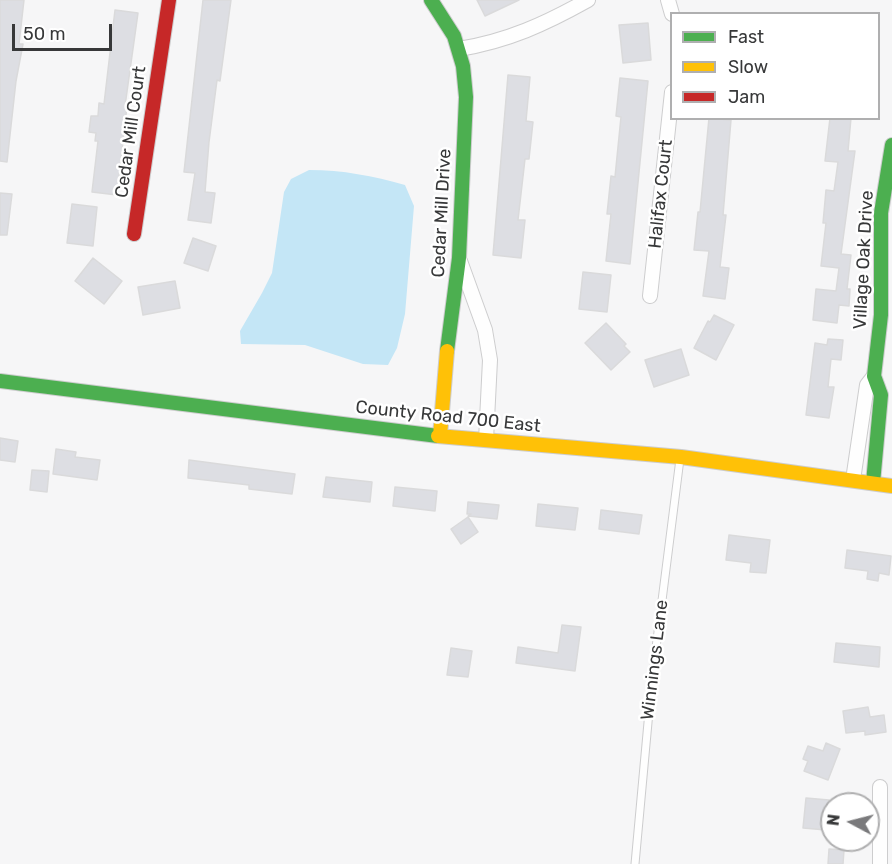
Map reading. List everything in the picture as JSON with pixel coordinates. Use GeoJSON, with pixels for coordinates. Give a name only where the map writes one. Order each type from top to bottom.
{"type":"FeatureCollection","features":[{"type":"Feature","properties":{"kind":"street","name":"Cedar Mill Court"},"geometry":{"type":"LineString","coordinates":[[134,234],[169,0]]}},
{"type":"Feature","properties":{"kind":"street","name":"Cedar Mill Drive"},"geometry":{"type":"LineString","coordinates":[[431,0],[445,20],[459,50],[466,97],[459,258],[445,369],[440,436]]}},
{"type":"Feature","properties":{"kind":"street"},"geometry":{"type":"LineString","coordinates":[[459,50],[529,31],[588,0]]}},
{"type":"Feature","properties":{"kind":"street","name":"Halifax Court"},"geometry":{"type":"LineString","coordinates":[[650,296],[670,111]]}},
{"type":"Feature","properties":{"kind":"street","name":"Village Oak Drive"},"geometry":{"type":"LineString","coordinates":[[873,483],[881,395],[874,376],[881,315],[881,213],[892,145]]}},
{"type":"Feature","properties":{"kind":"street"},"geometry":{"type":"LineString","coordinates":[[459,258],[485,330],[490,360],[486,440]]}},
{"type":"Feature","properties":{"kind":"street","name":"Village Oak Drive"},"geometry":{"type":"LineString","coordinates":[[853,480],[867,385],[874,376]]}},
{"type":"Feature","properties":{"kind":"street","name":"County Road 700 East"},"geometry":{"type":"LineString","coordinates":[[0,381],[440,436],[681,457],[892,486]]}},
{"type":"Feature","properties":{"kind":"street"},"geometry":{"type":"LineString","coordinates":[[880,787],[880,864]]}},
{"type":"Feature","properties":{"kind":"lane","name":"Winnings Lane"},"geometry":{"type":"LineString","coordinates":[[635,864],[652,679],[681,457]]}},
{"type":"Feature","properties":{"kind":"water"},"geometry":{"type":"Polygon","coordinates":[[[309,170],[358,174],[405,185],[414,206],[405,314],[397,348],[388,365],[363,364],[305,345],[241,344],[240,331],[272,273],[284,192],[291,179],[309,170]]]}},
{"type":"Feature","properties":{"kind":"building"},"geometry":{"type":"Polygon","coordinates":[[[0,0],[24,0],[19,44],[23,44],[16,81],[7,162],[0,161],[0,0]]]}},
{"type":"Feature","properties":{"kind":"building"},"geometry":{"type":"Polygon","coordinates":[[[203,0],[231,0],[209,142],[205,192],[215,193],[211,223],[188,220],[195,173],[184,172],[203,0]]]}},
{"type":"Feature","properties":{"kind":"building"},"geometry":{"type":"Polygon","coordinates":[[[477,0],[519,0],[485,16],[477,0]]]}},
{"type":"Feature","properties":{"kind":"building"},"geometry":{"type":"Polygon","coordinates":[[[115,10],[138,13],[125,106],[127,106],[117,195],[92,192],[98,141],[95,141],[96,133],[89,132],[91,116],[98,116],[99,103],[104,104],[115,10]]]}},
{"type":"Feature","properties":{"kind":"building"},"geometry":{"type":"Polygon","coordinates":[[[648,23],[651,60],[623,63],[619,25],[648,23]]]}},
{"type":"Feature","properties":{"kind":"building"},"geometry":{"type":"Polygon","coordinates":[[[508,75],[530,77],[526,121],[533,122],[529,159],[525,159],[518,220],[525,220],[521,258],[493,255],[508,75]]]}},
{"type":"Feature","properties":{"kind":"building"},"geometry":{"type":"Polygon","coordinates":[[[620,78],[648,81],[630,264],[606,261],[611,214],[607,214],[611,176],[615,177],[621,117],[616,116],[620,78]]]}},
{"type":"Feature","properties":{"kind":"building"},"geometry":{"type":"Polygon","coordinates":[[[709,120],[731,120],[723,215],[726,215],[720,267],[729,268],[725,299],[703,296],[709,251],[694,250],[698,212],[700,212],[709,120]]]}},
{"type":"Feature","properties":{"kind":"building"},"geometry":{"type":"Polygon","coordinates":[[[830,120],[851,120],[848,151],[855,151],[841,254],[851,255],[847,289],[850,289],[849,306],[839,305],[837,323],[813,320],[816,289],[836,291],[839,268],[821,266],[826,223],[823,223],[826,190],[834,191],[838,162],[825,161],[830,120]]]}},
{"type":"Feature","properties":{"kind":"building"},"geometry":{"type":"Polygon","coordinates":[[[0,193],[12,194],[7,235],[0,235],[0,193]]]}},
{"type":"Feature","properties":{"kind":"building"},"geometry":{"type":"Polygon","coordinates":[[[72,204],[97,207],[93,246],[67,243],[72,204]]]}},
{"type":"Feature","properties":{"kind":"building"},"geometry":{"type":"Polygon","coordinates":[[[193,238],[216,246],[208,271],[184,263],[193,238]]]}},
{"type":"Feature","properties":{"kind":"building"},"geometry":{"type":"Polygon","coordinates":[[[93,258],[122,281],[104,304],[75,281],[93,258]]]}},
{"type":"Feature","properties":{"kind":"building"},"geometry":{"type":"Polygon","coordinates":[[[583,272],[611,275],[607,312],[579,309],[583,272]]]}},
{"type":"Feature","properties":{"kind":"building"},"geometry":{"type":"Polygon","coordinates":[[[175,281],[180,308],[143,315],[138,287],[175,281]]]}},
{"type":"Feature","properties":{"kind":"building"},"geometry":{"type":"Polygon","coordinates":[[[714,315],[734,325],[716,360],[694,348],[708,321],[710,322],[714,315]]]}},
{"type":"Feature","properties":{"kind":"building"},"geometry":{"type":"Polygon","coordinates":[[[606,323],[626,344],[624,346],[630,352],[611,370],[585,343],[606,323]]]}},
{"type":"Feature","properties":{"kind":"building"},"geometry":{"type":"Polygon","coordinates":[[[828,339],[843,340],[841,360],[831,359],[828,387],[834,387],[829,418],[806,415],[815,343],[827,345],[828,339]]]}},
{"type":"Feature","properties":{"kind":"building"},"geometry":{"type":"Polygon","coordinates":[[[681,349],[689,375],[654,387],[645,360],[681,349]]]}},
{"type":"Feature","properties":{"kind":"building"},"geometry":{"type":"Polygon","coordinates":[[[0,438],[18,441],[15,462],[0,460],[0,438]]]}},
{"type":"Feature","properties":{"kind":"building"},"geometry":{"type":"Polygon","coordinates":[[[56,449],[76,452],[75,457],[100,460],[97,480],[53,474],[56,449]]]}},
{"type":"Feature","properties":{"kind":"building"},"geometry":{"type":"Polygon","coordinates":[[[189,460],[295,474],[292,494],[249,489],[249,485],[188,478],[189,460]]]}},
{"type":"Feature","properties":{"kind":"building"},"geometry":{"type":"Polygon","coordinates":[[[32,470],[49,471],[47,492],[30,490],[32,470]]]}},
{"type":"Feature","properties":{"kind":"building"},"geometry":{"type":"Polygon","coordinates":[[[326,477],[372,482],[370,502],[323,497],[326,477]]]}},
{"type":"Feature","properties":{"kind":"building"},"geometry":{"type":"Polygon","coordinates":[[[395,487],[437,491],[435,511],[393,506],[395,487]]]}},
{"type":"Feature","properties":{"kind":"building"},"geometry":{"type":"Polygon","coordinates":[[[468,502],[499,505],[497,519],[468,516],[471,514],[467,514],[468,502]]]}},
{"type":"Feature","properties":{"kind":"building"},"geometry":{"type":"Polygon","coordinates":[[[538,504],[578,508],[575,530],[536,526],[538,504]]]}},
{"type":"Feature","properties":{"kind":"building"},"geometry":{"type":"Polygon","coordinates":[[[601,510],[642,515],[639,534],[599,529],[601,510]]]}},
{"type":"Feature","properties":{"kind":"building"},"geometry":{"type":"Polygon","coordinates":[[[468,517],[478,532],[461,544],[451,529],[468,517]]]}},
{"type":"Feature","properties":{"kind":"building"},"geometry":{"type":"Polygon","coordinates":[[[729,535],[770,540],[766,573],[750,572],[751,563],[726,560],[729,535]]]}},
{"type":"Feature","properties":{"kind":"building"},"geometry":{"type":"Polygon","coordinates":[[[847,550],[891,556],[889,575],[879,573],[878,581],[867,579],[868,571],[845,568],[847,550]]]}},
{"type":"Feature","properties":{"kind":"building"},"geometry":{"type":"Polygon","coordinates":[[[562,625],[581,627],[575,671],[516,663],[518,647],[558,653],[562,625]]]}},
{"type":"Feature","properties":{"kind":"building"},"geometry":{"type":"Polygon","coordinates":[[[836,643],[880,647],[879,667],[834,662],[836,643]]]}},
{"type":"Feature","properties":{"kind":"building"},"geometry":{"type":"Polygon","coordinates":[[[451,648],[472,651],[468,677],[447,675],[451,648]]]}},
{"type":"Feature","properties":{"kind":"building"},"geometry":{"type":"Polygon","coordinates":[[[868,707],[870,717],[884,715],[886,732],[865,735],[865,731],[846,733],[843,711],[868,707]]]}},
{"type":"Feature","properties":{"kind":"building"},"geometry":{"type":"Polygon","coordinates":[[[826,743],[840,749],[828,780],[804,771],[808,761],[803,759],[808,746],[823,751],[826,743]]]}},
{"type":"Feature","properties":{"kind":"building"},"geometry":{"type":"Polygon","coordinates":[[[806,798],[820,799],[820,829],[803,828],[806,798]]]}},
{"type":"Feature","properties":{"kind":"building"},"geometry":{"type":"Polygon","coordinates":[[[829,852],[844,852],[843,864],[828,864],[829,852]]]}},
{"type":"Feature","properties":{"kind":"traffic: fast"},"geometry":{"type":"LineString","coordinates":[[431,0],[454,36],[463,66],[466,97],[459,258],[447,351]]}},
{"type":"Feature","properties":{"kind":"traffic: fast"},"geometry":{"type":"LineString","coordinates":[[873,483],[881,395],[874,376],[881,315],[881,213],[892,145]]}},
{"type":"Feature","properties":{"kind":"traffic: fast"},"geometry":{"type":"LineString","coordinates":[[0,381],[438,436]]}},
{"type":"Feature","properties":{"kind":"traffic: slow"},"geometry":{"type":"LineString","coordinates":[[440,436],[447,351]]}},
{"type":"Feature","properties":{"kind":"traffic: slow"},"geometry":{"type":"LineString","coordinates":[[438,436],[681,457],[892,486]]}},
{"type":"Feature","properties":{"kind":"traffic: jam"},"geometry":{"type":"LineString","coordinates":[[134,234],[169,0]]}}]}
